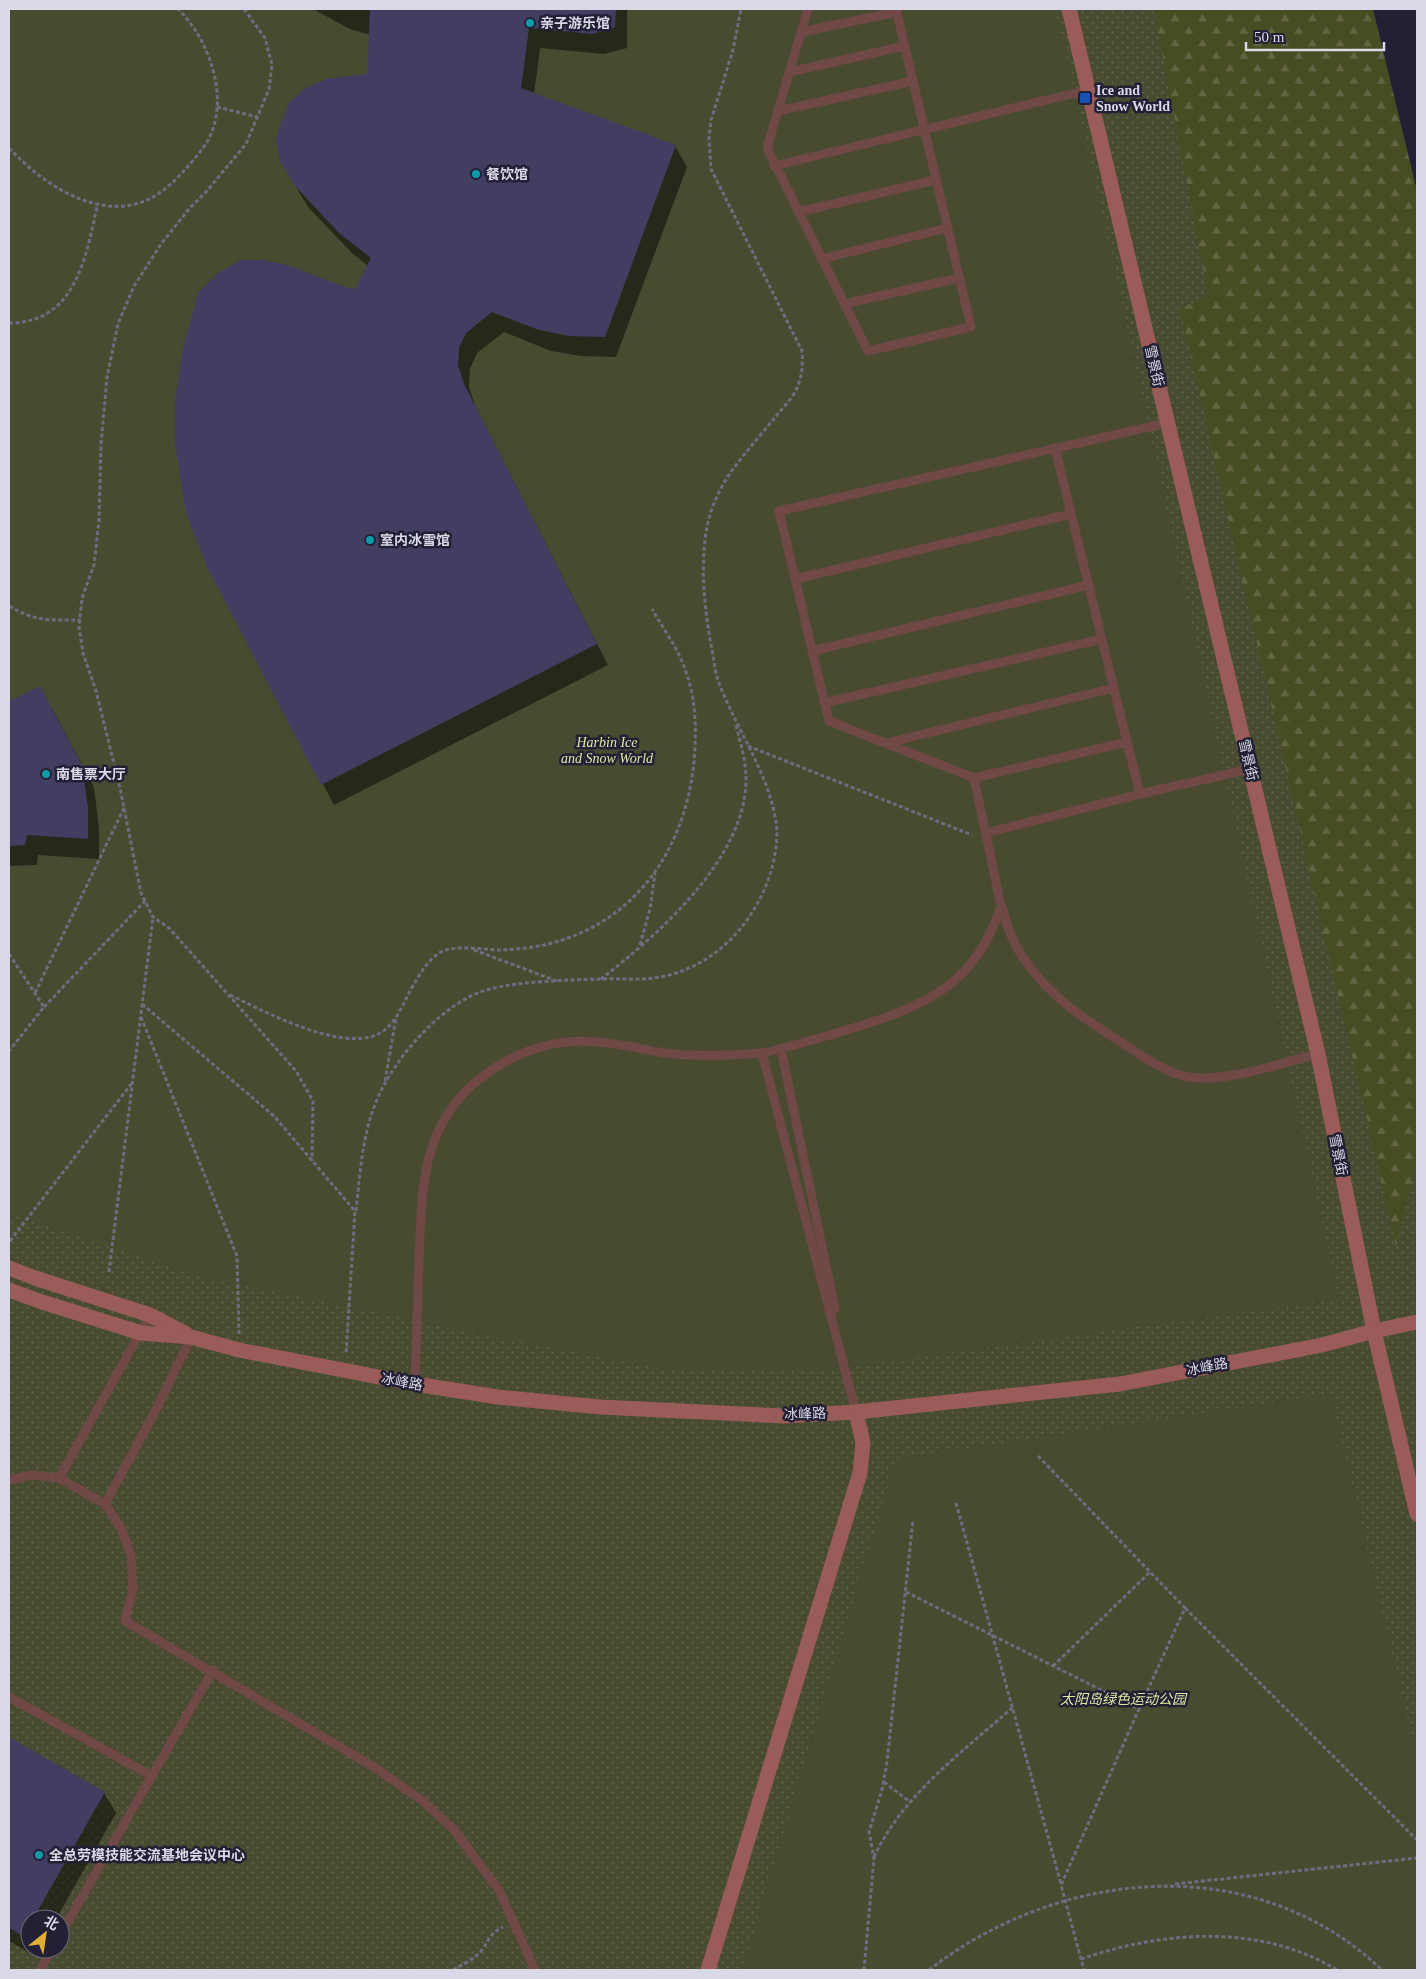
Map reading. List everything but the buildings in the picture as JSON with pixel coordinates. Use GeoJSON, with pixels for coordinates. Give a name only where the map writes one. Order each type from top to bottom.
{"type":"FeatureCollection","features":[{"type":"Feature","properties":{"kind":"street","name":"雪景街"},"geometry":{"type":"LineString","coordinates":[[1068,9],[1318,1054],[1374,1331],[1417,1514]]}},
{"type":"Feature","properties":{"kind":"street","name":"冰峰路"},"geometry":{"type":"LineString","coordinates":[[9,1268],[150,1315],[192,1337]]}},
{"type":"Feature","properties":{"kind":"street","name":"冰峰路"},"geometry":{"type":"LineString","coordinates":[[9,1290],[141,1333],[192,1337],[239,1350],[415,1384],[498,1397],[600,1407],[784,1416],[856,1412],[1120,1384],[1322,1345],[1417,1322]]}},
{"type":"Feature","properties":{"kind":"street"},"geometry":{"type":"LineString","coordinates":[[708,1970],[860,1473],[862,1443],[856,1412]]}},
{"type":"Feature","properties":{"kind":"lane"},"geometry":{"type":"LineString","coordinates":[[801,32],[897,10],[971,327],[868,351],[774,166],[768,150],[768,144],[789,72],[801,32],[808,9]]}},
{"type":"Feature","properties":{"kind":"lane"},"geometry":{"type":"LineString","coordinates":[[789,72],[905,46]]}},
{"type":"Feature","properties":{"kind":"lane"},"geometry":{"type":"LineString","coordinates":[[778,110],[913,81]]}},
{"type":"Feature","properties":{"kind":"lane"},"geometry":{"type":"LineString","coordinates":[[774,166],[1088,90]]}},
{"type":"Feature","properties":{"kind":"lane"},"geometry":{"type":"LineString","coordinates":[[798,212],[936,180]]}},
{"type":"Feature","properties":{"kind":"lane"},"geometry":{"type":"LineString","coordinates":[[821,259],[947,228]]}},
{"type":"Feature","properties":{"kind":"lane"},"geometry":{"type":"LineString","coordinates":[[844,304],[959,278]]}},
{"type":"Feature","properties":{"kind":"lane"},"geometry":{"type":"LineString","coordinates":[[1127,742],[974,778],[828,721],[779,511],[1167,423]]}},
{"type":"Feature","properties":{"kind":"lane"},"geometry":{"type":"LineString","coordinates":[[1055,448],[1140,794]]}},
{"type":"Feature","properties":{"kind":"lane"},"geometry":{"type":"LineString","coordinates":[[795,579],[1071,514]]}},
{"type":"Feature","properties":{"kind":"lane"},"geometry":{"type":"LineString","coordinates":[[812,651],[1089,585]]}},
{"type":"Feature","properties":{"kind":"lane"},"geometry":{"type":"LineString","coordinates":[[824,703],[1102,639]]}},
{"type":"Feature","properties":{"kind":"lane"},"geometry":{"type":"LineString","coordinates":[[885,743],[1114,688]]}},
{"type":"Feature","properties":{"kind":"lane"},"geometry":{"type":"LineString","coordinates":[[986,837],[1140,794],[1250,769]]}},
{"type":"Feature","properties":{"kind":"lane"},"geometry":{"type":"LineString","coordinates":[[974,778],[1002,906],[1015,944],[1043,984],[1089,1022],[1138,1053],[1174,1073],[1186,1077],[1234,1075],[1318,1054]]}},
{"type":"Feature","properties":{"kind":"lane"},"geometry":{"type":"LineString","coordinates":[[415,1384],[420,1229],[425,1172],[430,1151],[444,1119],[474,1084],[500,1064],[515,1056],[563,1042],[596,1042],[670,1055],[762,1053],[782,1049],[876,1020],[939,992],[950,985],[974,961],[989,937],[1002,906]]}},
{"type":"Feature","properties":{"kind":"lane"},"geometry":{"type":"LineString","coordinates":[[782,1049],[856,1412]]}},
{"type":"Feature","properties":{"kind":"lane"},"geometry":{"type":"LineString","coordinates":[[762,1053],[856,1412]]}},
{"type":"Feature","properties":{"kind":"lane"},"geometry":{"type":"LineString","coordinates":[[59,1478],[150,1315]]}},
{"type":"Feature","properties":{"kind":"lane"},"geometry":{"type":"LineString","coordinates":[[105,1504],[157,1408],[192,1337]]}},
{"type":"Feature","properties":{"kind":"lane"},"geometry":{"type":"LineString","coordinates":[[9,1480],[32,1475],[59,1478],[105,1504],[122,1530],[131,1556],[132,1589],[126,1620],[374,1767],[423,1801],[454,1830],[499,1890],[536,1970]]}},
{"type":"Feature","properties":{"kind":"lane"},"geometry":{"type":"LineString","coordinates":[[70,1918],[213,1670]]}},
{"type":"Feature","properties":{"kind":"lane"},"geometry":{"type":"LineString","coordinates":[[9,1697],[152,1776]]}},
{"type":"Feature","properties":{"kind":"lane"},"geometry":{"type":"LineString","coordinates":[[40,1970],[46,1959]]}},
{"type":"Feature","properties":{"kind":"path"},"geometry":{"type":"LineString","coordinates":[[9,148],[62,192],[98,203],[109,206],[130,205],[151,199],[163,192],[183,172],[208,141],[217,107],[214,77],[204,46],[198,32],[178,9]]}},
{"type":"Feature","properties":{"kind":"path"},"geometry":{"type":"LineString","coordinates":[[109,1272],[152,917],[140,885],[124,807],[96,691],[82,653],[80,620],[82,598],[94,565],[99,521],[101,444],[107,377],[118,324],[134,286],[161,244],[246,144],[269,89],[272,65],[265,38],[244,9]]}},
{"type":"Feature","properties":{"kind":"path"},"geometry":{"type":"LineString","coordinates":[[345,1371],[356,1211],[368,1126],[384,1084],[396,1065],[418,1038],[452,1006],[467,997],[488,989],[512,985],[601,979],[642,980],[662,977],[696,965],[711,957],[726,945],[748,918],[765,889],[776,853],[776,817],[770,796],[717,676],[707,622],[703,560],[705,537],[716,495],[734,467],[794,394],[803,366],[802,352],[711,169],[709,138],[711,120],[733,50],[741,9]]}},
{"type":"Feature","properties":{"kind":"path"},"geometry":{"type":"LineString","coordinates":[[217,107],[257,117]]}},
{"type":"Feature","properties":{"kind":"path"},"geometry":{"type":"LineString","coordinates":[[9,323],[31,321],[45,315],[77,282],[98,203]]}},
{"type":"Feature","properties":{"kind":"path"},"geometry":{"type":"LineString","coordinates":[[9,606],[24,614],[44,620],[80,620]]}},
{"type":"Feature","properties":{"kind":"path"},"geometry":{"type":"LineString","coordinates":[[228,994],[306,1030],[336,1036],[368,1036],[388,1028],[416,981],[443,951],[527,947],[568,938],[603,922],[633,899],[656,873],[671,849],[682,822],[689,796],[694,764],[695,740],[692,694],[687,674],[682,659],[652,609]]}},
{"type":"Feature","properties":{"kind":"path"},"geometry":{"type":"LineString","coordinates":[[601,979],[640,947],[694,894],[728,843],[737,824],[745,794],[746,777],[735,719]]}},
{"type":"Feature","properties":{"kind":"path"},"geometry":{"type":"LineString","coordinates":[[747,746],[986,837]]}},
{"type":"Feature","properties":{"kind":"path"},"geometry":{"type":"LineString","coordinates":[[36,994],[124,807]]}},
{"type":"Feature","properties":{"kind":"path"},"geometry":{"type":"LineString","coordinates":[[640,947],[650,910],[656,873]]}},
{"type":"Feature","properties":{"kind":"path"},"geometry":{"type":"LineString","coordinates":[[9,1051],[44,1007],[145,901]]}},
{"type":"Feature","properties":{"kind":"path"},"geometry":{"type":"LineString","coordinates":[[152,917],[169,928],[296,1071],[313,1101],[312,1161]]}},
{"type":"Feature","properties":{"kind":"path"},"geometry":{"type":"LineString","coordinates":[[471,949],[558,982]]}},
{"type":"Feature","properties":{"kind":"path"},"geometry":{"type":"LineString","coordinates":[[9,954],[44,1007]]}},
{"type":"Feature","properties":{"kind":"path"},"geometry":{"type":"LineString","coordinates":[[142,1004],[274,1116],[356,1211]]}},
{"type":"Feature","properties":{"kind":"path"},"geometry":{"type":"LineString","coordinates":[[384,1084],[397,1015]]}},
{"type":"Feature","properties":{"kind":"path"},"geometry":{"type":"LineString","coordinates":[[140,1016],[237,1256],[239,1350]]}},
{"type":"Feature","properties":{"kind":"path"},"geometry":{"type":"LineString","coordinates":[[10,1241],[132,1082]]}},
{"type":"Feature","properties":{"kind":"path"},"geometry":{"type":"LineString","coordinates":[[1038,1456],[1185,1608],[1417,1840]]}},
{"type":"Feature","properties":{"kind":"path"},"geometry":{"type":"LineString","coordinates":[[956,1503],[1084,1970]]}},
{"type":"Feature","properties":{"kind":"path"},"geometry":{"type":"LineString","coordinates":[[864,1970],[874,1858],[868,1832],[884,1782],[893,1716],[913,1520]]}},
{"type":"Feature","properties":{"kind":"path"},"geometry":{"type":"LineString","coordinates":[[1054,1666],[1150,1572]]}},
{"type":"Feature","properties":{"kind":"path"},"geometry":{"type":"LineString","coordinates":[[906,1592],[1139,1709]]}},
{"type":"Feature","properties":{"kind":"path"},"geometry":{"type":"LineString","coordinates":[[1061,1885],[1185,1608]]}},
{"type":"Feature","properties":{"kind":"path"},"geometry":{"type":"LineString","coordinates":[[874,1858],[883,1838],[910,1802],[925,1786],[1012,1708]]}},
{"type":"Feature","properties":{"kind":"path"},"geometry":{"type":"LineString","coordinates":[[884,1782],[910,1802]]}},
{"type":"Feature","properties":{"kind":"path"},"geometry":{"type":"LineString","coordinates":[[929,1970],[970,1942],[997,1927],[1065,1902],[1108,1892],[1417,1858]]}},
{"type":"Feature","properties":{"kind":"path"},"geometry":{"type":"LineString","coordinates":[[1167,1885],[1220,1890],[1271,1902],[1303,1916],[1342,1938],[1382,1970]]}},
{"type":"Feature","properties":{"kind":"path"},"geometry":{"type":"LineString","coordinates":[[453,1970],[482,1949],[489,1936],[496,1930],[515,1922]]}},
{"type":"Feature","properties":{"kind":"path"},"geometry":{"type":"LineString","coordinates":[[1081,1959],[1128,1945],[1180,1937],[1207,1936],[1260,1942],[1312,1958],[1337,1970]]}},
{"type":"Feature","properties":{"kind":"green space"},"geometry":{"type":"Polygon","coordinates":[[[9,9],[1308,9],[1417,520],[1417,1970],[9,1970],[9,9]]]}},
{"type":"Feature","properties":{"kind":"green space","name":"Harbin Ice and Snow World"},"geometry":{"type":"Polygon","coordinates":[[[9,9],[1055,9],[1094,176],[1339,1299],[842,1368],[671,1370],[499,1338],[202,1277],[9,1212],[9,9]]]}},
{"type":"Feature","properties":{"kind":"green space"},"geometry":{"type":"Polygon","coordinates":[[[1154,9],[1373,9],[1417,191],[1417,1162],[1396,1246],[1180,309],[1208,295],[1154,9]]]}},
{"type":"Feature","properties":{"kind":"green space","name":"太阳岛绿色运动公园"},"geometry":{"type":"Polygon","coordinates":[[[1331,1394],[1417,1759],[1417,1970],[742,1970],[896,1459],[1331,1394]]]}},
{"type":"Feature","properties":{"kind":"place","name":"亲子游乐馆"},"geometry":{"type":"Point","coordinates":[530,23]}},
{"type":"Feature","properties":{"kind":"place","name":"Ice and Snow World"},"geometry":{"type":"Point","coordinates":[1085,98]}},
{"type":"Feature","properties":{"kind":"place","name":"餐饮馆"},"geometry":{"type":"Point","coordinates":[476,174]}},
{"type":"Feature","properties":{"kind":"place","name":"室内冰雪馆"},"geometry":{"type":"Point","coordinates":[370,540]}},
{"type":"Feature","properties":{"kind":"place","name":"南售票大厅"},"geometry":{"type":"Point","coordinates":[46,774]}},
{"type":"Feature","properties":{"kind":"place","name":"全总劳模技能交流基地会议中心"},"geometry":{"type":"Point","coordinates":[39,1855]}}]}
